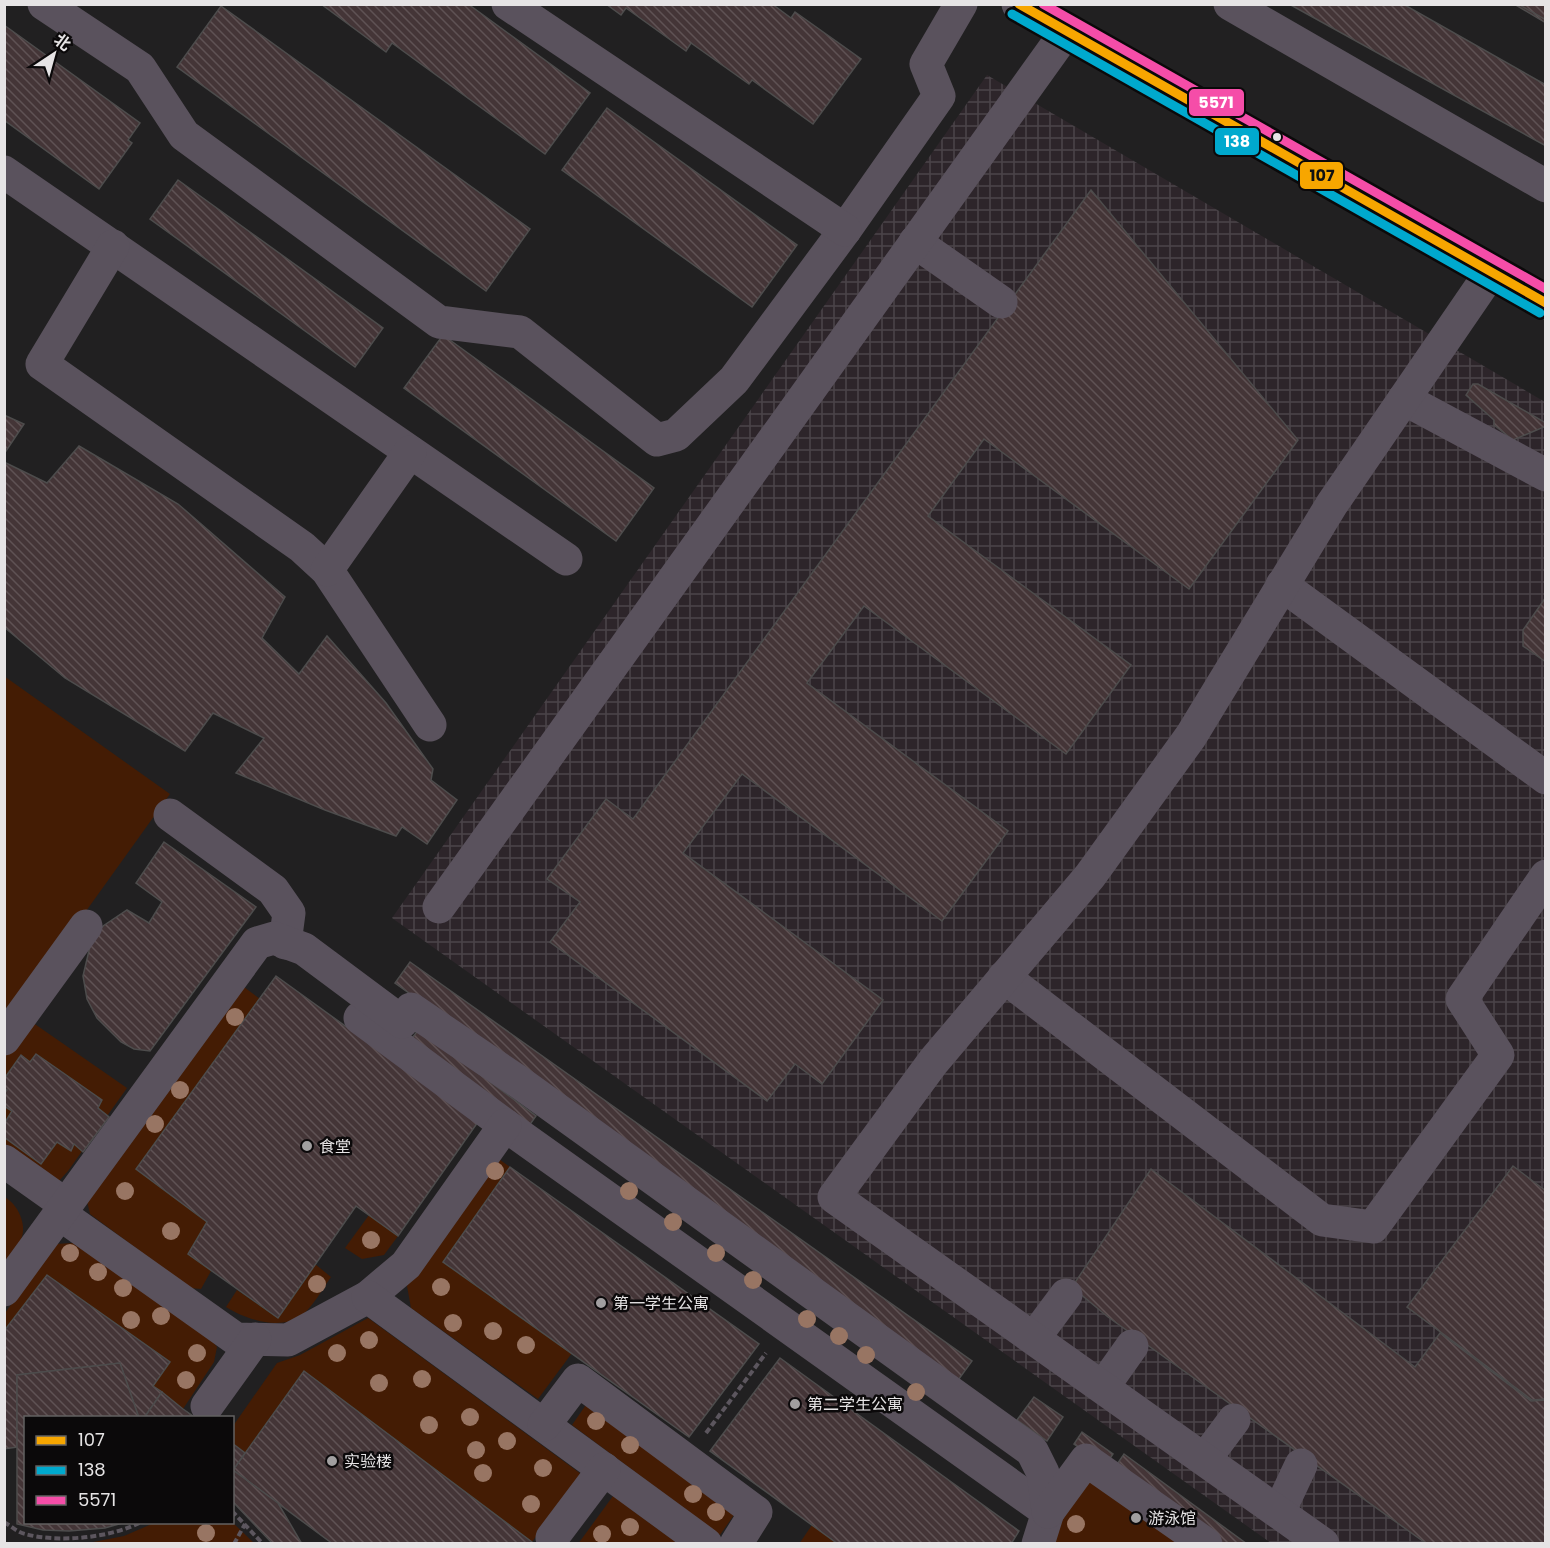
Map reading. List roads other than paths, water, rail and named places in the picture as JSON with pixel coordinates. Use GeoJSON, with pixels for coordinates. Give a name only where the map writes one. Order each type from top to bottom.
{"type":"FeatureCollection","features":[{"type":"Feature","properties":{"kind":"street"},"geometry":{"type":"LineString","coordinates":[[45,4],[140,68],[184,135],[439,322],[520,332],[657,440],[676,435],[735,380],[845,230],[939,96],[926,64],[961,4]]}},
{"type":"Feature","properties":{"kind":"street"},"geometry":{"type":"LineString","coordinates":[[508,4],[845,230]]}},
{"type":"Feature","properties":{"kind":"street"},"geometry":{"type":"LineString","coordinates":[[1018,4],[1545,303]]}},
{"type":"Feature","properties":{"kind":"street"},"geometry":{"type":"LineString","coordinates":[[1230,4],[1545,186]]}},
{"type":"Feature","properties":{"kind":"street"},"geometry":{"type":"LineString","coordinates":[[439,907],[1066,32]]}},
{"type":"Feature","properties":{"kind":"street"},"geometry":{"type":"LineString","coordinates":[[4,172],[566,559]]}},
{"type":"Feature","properties":{"kind":"street"},"geometry":{"type":"LineString","coordinates":[[915,242],[1001,302]]}},
{"type":"Feature","properties":{"kind":"street"},"geometry":{"type":"LineString","coordinates":[[113,246],[42,364],[302,547],[327,570],[430,725]]}},
{"type":"Feature","properties":{"kind":"street"},"geometry":{"type":"LineString","coordinates":[[1323,1544],[834,1197],[933,1062],[1090,876],[1191,736],[1332,504],[1491,272]]}},
{"type":"Feature","properties":{"kind":"street"},"geometry":{"type":"LineString","coordinates":[[1404,399],[1545,475]]}},
{"type":"Feature","properties":{"kind":"street"},"geometry":{"type":"LineString","coordinates":[[327,570],[410,452]]}},
{"type":"Feature","properties":{"kind":"street"},"geometry":{"type":"LineString","coordinates":[[1282,585],[1545,778]]}},
{"type":"Feature","properties":{"kind":"street"},"geometry":{"type":"LineString","coordinates":[[4,1290],[63,1209],[271,943],[289,913],[273,890],[170,815]]}},
{"type":"Feature","properties":{"kind":"street"},"geometry":{"type":"LineString","coordinates":[[1004,977],[1322,1220],[1373,1227],[1498,1055],[1462,999],[1545,876]]}},
{"type":"Feature","properties":{"kind":"street"},"geometry":{"type":"LineString","coordinates":[[4,1039],[86,926]]}},
{"type":"Feature","properties":{"kind":"street"},"geometry":{"type":"LineString","coordinates":[[271,943],[505,1125],[1048,1512]]}},
{"type":"Feature","properties":{"kind":"street"},"geometry":{"type":"LineString","coordinates":[[271,943],[304,949],[402,1022],[411,1009],[516,1080],[1032,1450],[1043,1473],[1048,1512]]}},
{"type":"Feature","properties":{"kind":"street"},"geometry":{"type":"LineString","coordinates":[[4,1161],[63,1209],[236,1339],[288,1340],[368,1297],[406,1266],[505,1125]]}},
{"type":"Feature","properties":{"kind":"street"},"geometry":{"type":"LineString","coordinates":[[1034,1338],[1066,1295]]}},
{"type":"Feature","properties":{"kind":"street"},"geometry":{"type":"LineString","coordinates":[[368,1297],[706,1544]]}},
{"type":"Feature","properties":{"kind":"street"},"geometry":{"type":"LineString","coordinates":[[207,1406],[255,1339]]}},
{"type":"Feature","properties":{"kind":"street"},"geometry":{"type":"LineString","coordinates":[[1103,1387],[1132,1346]]}},
{"type":"Feature","properties":{"kind":"street"},"geometry":{"type":"LineString","coordinates":[[544,1425],[578,1380],[756,1512],[749,1539]]}},
{"type":"Feature","properties":{"kind":"street"},"geometry":{"type":"LineString","coordinates":[[1205,1460],[1234,1420]]}},
{"type":"Feature","properties":{"kind":"street"},"geometry":{"type":"LineString","coordinates":[[1038,1544],[1048,1512],[1086,1460],[1206,1544]]}},
{"type":"Feature","properties":{"kind":"street"},"geometry":{"type":"LineString","coordinates":[[1279,1512],[1301,1466]]}},
{"type":"Feature","properties":{"kind":"street"},"geometry":{"type":"LineString","coordinates":[[552,1538],[604,1469]]}},
{"type":"Feature","properties":{"kind":"place","name":"食堂"},"geometry":{"type":"Point","coordinates":[307,1146]}},
{"type":"Feature","properties":{"kind":"place","name":"第一学生公寓"},"geometry":{"type":"Point","coordinates":[601,1303]}},
{"type":"Feature","properties":{"kind":"place","name":"第二学生公寓"},"geometry":{"type":"Point","coordinates":[795,1404]}},
{"type":"Feature","properties":{"kind":"place","name":"实验楼"},"geometry":{"type":"Point","coordinates":[332,1461]}},
{"type":"Feature","properties":{"kind":"place","name":"游泳馆"},"geometry":{"type":"Point","coordinates":[1136,1518]}}]}
